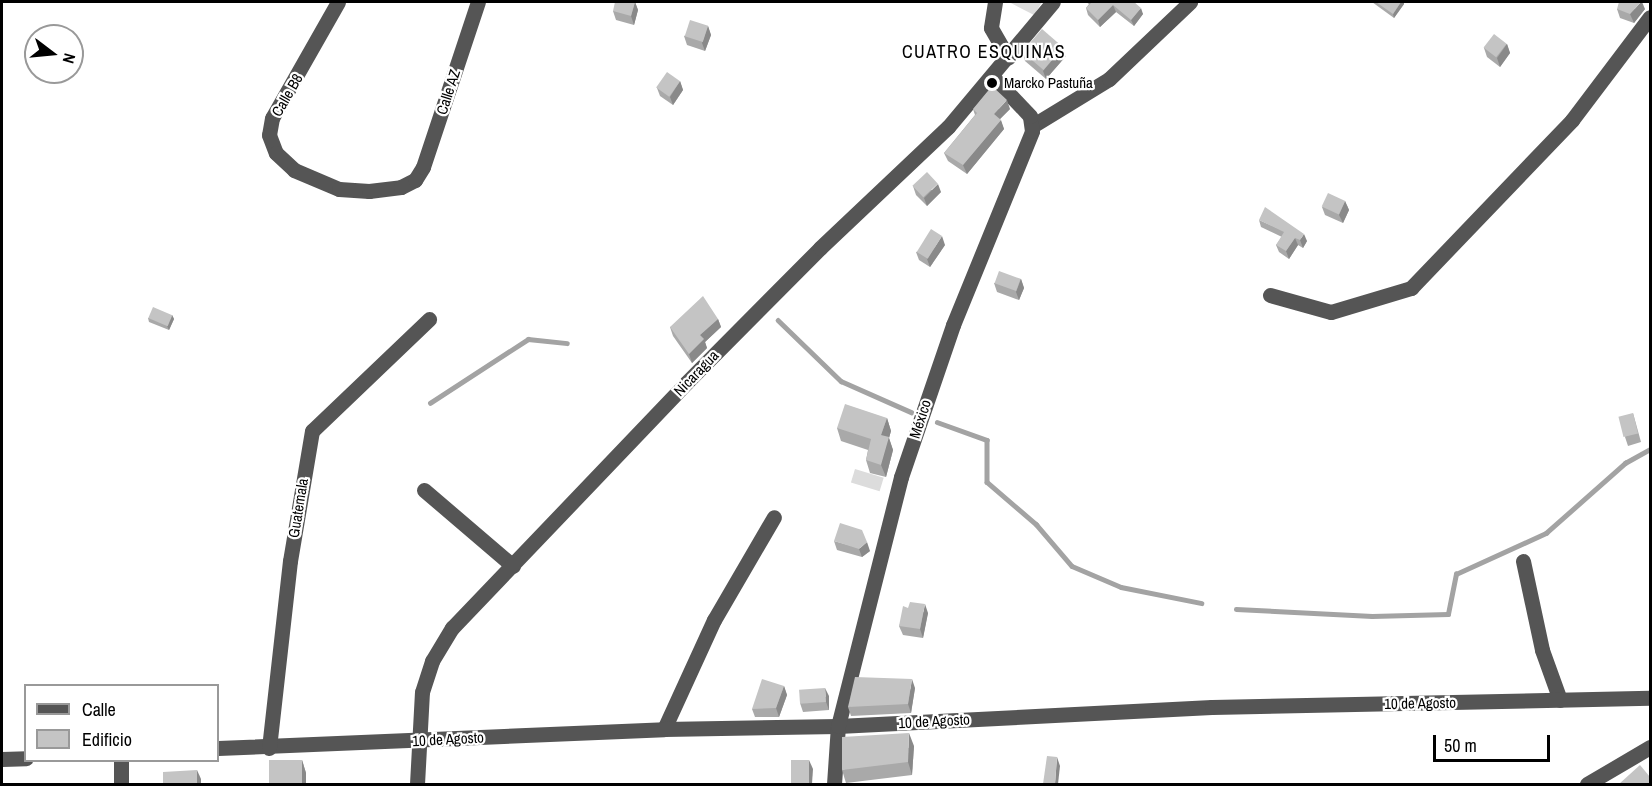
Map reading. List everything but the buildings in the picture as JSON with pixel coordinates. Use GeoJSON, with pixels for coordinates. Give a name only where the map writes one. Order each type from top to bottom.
{"type":"FeatureCollection","features":[{"type":"Feature","properties":{"kind":"street","name":"Calle B8"},"geometry":{"type":"LineString","coordinates":[[338,2],[272,118],[269,135],[276,153],[294,170],[339,189],[369,191],[401,187],[415,180]]}},
{"type":"Feature","properties":{"kind":"street","name":"Calle AZ"},"geometry":{"type":"LineString","coordinates":[[415,180],[478,2]]}},
{"type":"Feature","properties":{"kind":"street"},"geometry":{"type":"LineString","coordinates":[[995,2],[991,28],[1008,57]]}},
{"type":"Feature","properties":{"kind":"street","name":"Nicaragua"},"geometry":{"type":"LineString","coordinates":[[417,784],[422,692],[432,661],[452,628],[695,374],[820,248],[925,150],[993,77],[1053,2]]}},
{"type":"Feature","properties":{"kind":"street"},"geometry":{"type":"LineString","coordinates":[[993,77],[1030,116],[1032,126],[1109,79],[1190,2]]}},
{"type":"Feature","properties":{"kind":"street"},"geometry":{"type":"LineString","coordinates":[[1270,295],[1331,312],[1411,288],[1572,120],[1650,17]]}},
{"type":"Feature","properties":{"kind":"street","name":"México"},"geometry":{"type":"LineString","coordinates":[[834,784],[838,726],[898,489],[926,399],[1032,126]]}},
{"type":"Feature","properties":{"kind":"street","name":"Guatemala"},"geometry":{"type":"LineString","coordinates":[[269,748],[290,561],[312,431],[429,319]]}},
{"type":"Feature","properties":{"kind":"street"},"geometry":{"type":"LineString","coordinates":[[424,490],[513,566]]}},
{"type":"Feature","properties":{"kind":"street"},"geometry":{"type":"LineString","coordinates":[[664,729],[714,620],[774,517]]}},
{"type":"Feature","properties":{"kind":"street"},"geometry":{"type":"LineString","coordinates":[[1523,561],[1542,650],[1560,700]]}},
{"type":"Feature","properties":{"kind":"street","name":"10 de Agosto"},"geometry":{"type":"LineString","coordinates":[[219,748],[269,748],[664,729],[838,726],[1212,708],[1650,698]]}},
{"type":"Feature","properties":{"kind":"street"},"geometry":{"type":"LineString","coordinates":[[1587,784],[1650,747]]}},
{"type":"Feature","properties":{"kind":"street"},"geometry":{"type":"LineString","coordinates":[[2,759],[24,758]]}},
{"type":"Feature","properties":{"kind":"street"},"geometry":{"type":"LineString","coordinates":[[121,762],[121,784]]}},
{"type":"Feature","properties":{"kind":"shaded area"},"geometry":{"type":"Polygon","coordinates":[[[1009,2],[1042,2],[1034,15],[1009,2]]]}},
{"type":"Feature","properties":{"kind":"shaded area"},"geometry":{"type":"Polygon","coordinates":[[[855,469],[884,478],[880,491],[851,482],[855,469]]]}},
{"type":"Feature","properties":{"kind":"waterway"},"geometry":{"type":"LineString","coordinates":[[778,320],[841,381],[911,412]]}},
{"type":"Feature","properties":{"kind":"waterway"},"geometry":{"type":"LineString","coordinates":[[430,403],[528,339],[567,343]]}},
{"type":"Feature","properties":{"kind":"waterway"},"geometry":{"type":"LineString","coordinates":[[937,422],[987,440],[987,482],[1036,524],[1072,566],[1121,587],[1201,603]]}},
{"type":"Feature","properties":{"kind":"waterway"},"geometry":{"type":"LineString","coordinates":[[1236,609],[1372,616],[1448,614],[1456,574],[1546,533],[1625,463],[1650,449]]}},
{"type":"Feature","properties":{"kind":"place","name":"Marcko Pastuña"},"geometry":{"type":"Point","coordinates":[992,83]}},
{"type":"Feature","properties":{"kind":"district","name":"CUATRO ESQUINAS"},"geometry":{"type":"Point","coordinates":[984,52]}}]}
